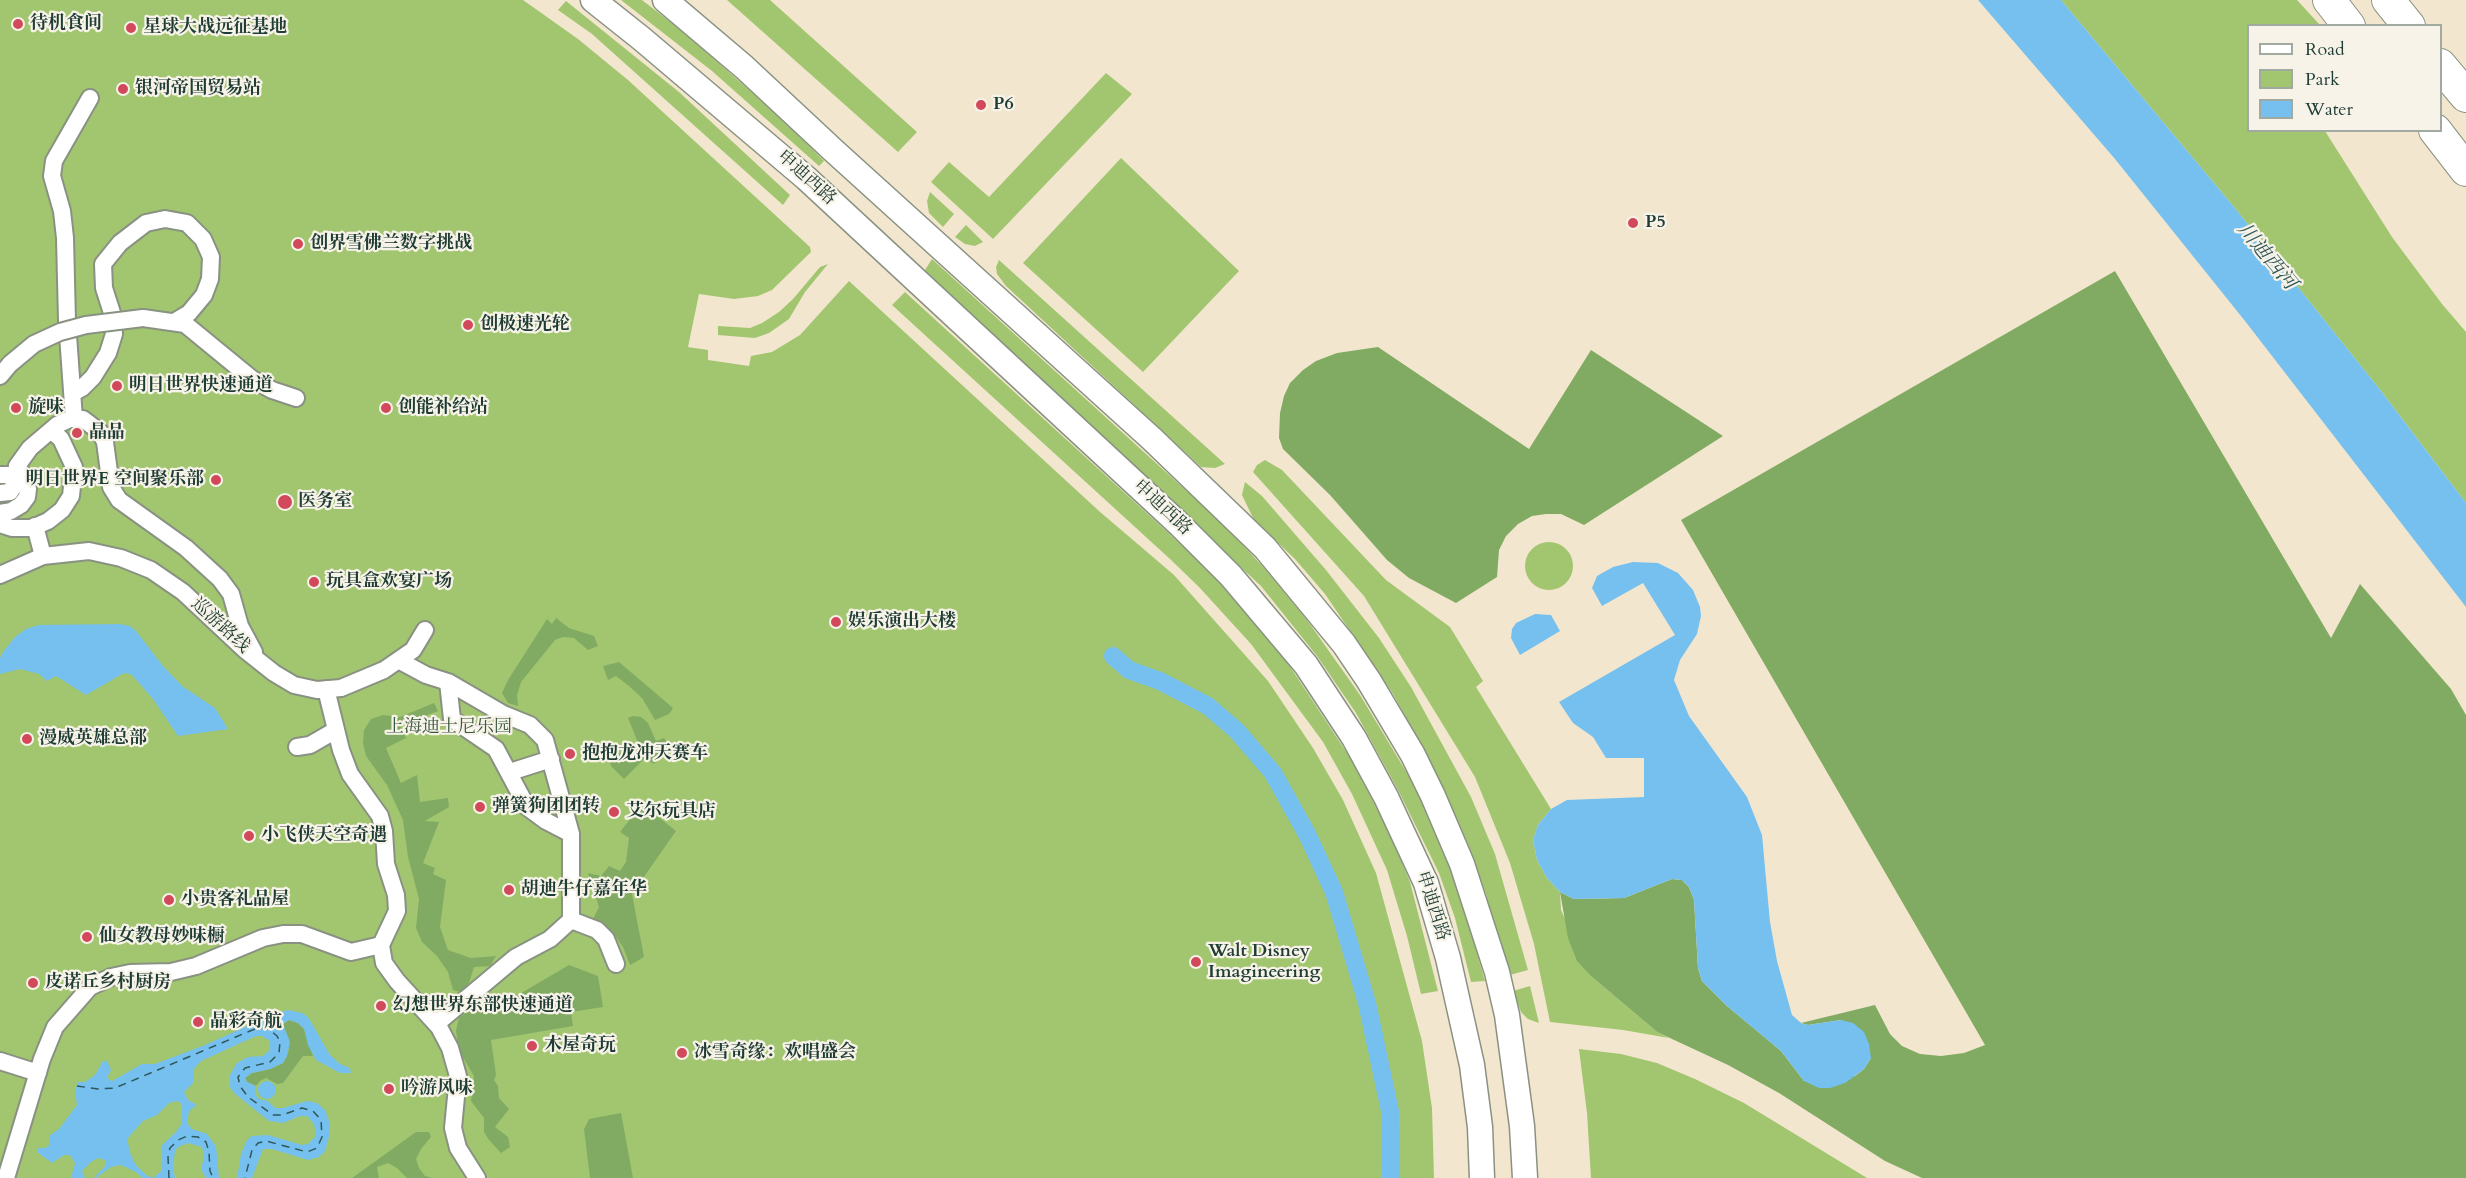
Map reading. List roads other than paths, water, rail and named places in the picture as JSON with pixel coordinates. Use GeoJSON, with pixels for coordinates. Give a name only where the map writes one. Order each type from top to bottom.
{"type":"FeatureCollection","features":[{"type":"Feature","properties":{"kind":"highway"},"geometry":{"type":"LineString","coordinates":[[2329,0],[2347,24]]}},
{"type":"Feature","properties":{"kind":"highway"},"geometry":{"type":"LineString","coordinates":[[2388,0],[2407,24]]}},
{"type":"Feature","properties":{"kind":"highway"},"geometry":{"type":"LineString","coordinates":[[2442,67],[2466,96]]}},
{"type":"Feature","properties":{"kind":"highway"},"geometry":{"type":"LineString","coordinates":[[2437,132],[2466,170]]}},
{"type":"Feature","properties":{"kind":"street","name":"申迪西路"},"geometry":{"type":"LineString","coordinates":[[593,0],[685,74],[806,178],[1180,525],[1232,576],[1306,665],[1359,748],[1386,797],[1426,883],[1448,958],[1472,1065],[1480,1127],[1482,1178]]}},
{"type":"Feature","properties":{"kind":"street"},"geometry":{"type":"LineString","coordinates":[[665,0],[744,67],[1152,439],[1265,548],[1344,644],[1413,755],[1462,864],[1497,972],[1507,1015],[1522,1126],[1525,1178]]}},
{"type":"Feature","properties":{"kind":"street"},"geometry":{"type":"LineString","coordinates":[[74,419],[67,321],[65,238],[62,211],[52,176],[54,161],[90,98]]}},
{"type":"Feature","properties":{"kind":"street"},"geometry":{"type":"LineString","coordinates":[[73,393],[93,377],[108,354],[114,334],[113,316],[104,288],[103,264],[120,243],[146,223],[165,219],[187,223],[203,239],[211,257],[210,279],[204,295],[189,313],[174,322]]}},
{"type":"Feature","properties":{"kind":"street"},"geometry":{"type":"LineString","coordinates":[[5,370],[34,344],[60,332],[143,318],[185,324],[252,379],[272,390],[297,398]]}},
{"type":"Feature","properties":{"kind":"street"},"geometry":{"type":"LineString","coordinates":[[10,473],[30,448],[57,425],[74,419],[83,419],[100,432],[108,459],[111,487],[119,500],[186,548],[220,579],[231,594],[246,640],[261,663]]}},
{"type":"Feature","properties":{"kind":"street"},"geometry":{"type":"LineString","coordinates":[[0,524],[12,528],[35,526],[48,521],[62,510],[71,496],[75,480],[74,467],[61,439],[51,430]]}},
{"type":"Feature","properties":{"kind":"street"},"geometry":{"type":"LineString","coordinates":[[0,493],[8,494],[13,490],[15,484],[10,473]]}},
{"type":"Feature","properties":{"kind":"street"},"geometry":{"type":"LineString","coordinates":[[0,513],[11,511],[21,505],[27,497],[26,480],[10,473]]}},
{"type":"Feature","properties":{"kind":"street"},"geometry":{"type":"LineString","coordinates":[[35,526],[43,556]]}},
{"type":"Feature","properties":{"kind":"street","name":"巡游路线"},"geometry":{"type":"LineString","coordinates":[[0,575],[13,567],[43,556],[90,551],[121,558],[151,570],[183,592],[261,663],[294,685],[317,690],[341,688],[400,661],[413,650],[425,630]]}},
{"type":"Feature","properties":{"kind":"street"},"geometry":{"type":"LineString","coordinates":[[400,661],[426,675],[448,682],[503,714],[530,725],[545,740],[571,834],[571,920],[550,939],[516,957],[436,1024]]}},
{"type":"Feature","properties":{"kind":"street"},"geometry":{"type":"LineString","coordinates":[[448,682],[452,719],[496,749],[527,807],[546,821],[571,834]]}},
{"type":"Feature","properties":{"kind":"street"},"geometry":{"type":"LineString","coordinates":[[326,689],[350,774],[380,816],[384,831],[386,864],[396,894],[397,911],[381,945],[384,963],[436,1024],[450,1048],[458,1076],[453,1128],[459,1148],[477,1178]]}},
{"type":"Feature","properties":{"kind":"street"},"geometry":{"type":"LineString","coordinates":[[297,747],[310,745],[336,730]]}},
{"type":"Feature","properties":{"kind":"street"},"geometry":{"type":"LineString","coordinates":[[510,772],[551,759]]}},
{"type":"Feature","properties":{"kind":"street"},"geometry":{"type":"LineString","coordinates":[[571,920],[597,930],[606,939],[616,964]]}},
{"type":"Feature","properties":{"kind":"street"},"geometry":{"type":"LineString","coordinates":[[6,1178],[38,1073],[55,1027],[90,987],[111,977],[130,973],[179,970],[196,966],[263,938],[283,934],[302,934],[351,952],[381,945]]}},
{"type":"Feature","properties":{"kind":"street"},"geometry":{"type":"LineString","coordinates":[[0,1061],[38,1073]]}},
{"type":"Feature","properties":{"kind":"water","name":"川迪西河"},"geometry":{"type":"Polygon","coordinates":[[[1978,0],[2061,0],[2234,207],[2381,391],[2466,503],[2466,607],[2245,321],[2115,159],[1978,0]]]}},
{"type":"Feature","properties":{"kind":"water"},"geometry":{"type":"Polygon","coordinates":[[[1633,562],[1658,563],[1678,573],[1693,590],[1700,607],[1701,616],[1697,634],[1680,660],[1674,680],[1689,716],[1747,797],[1762,835],[1770,922],[1777,961],[1792,1015],[1801,1023],[1808,1025],[1841,1020],[1853,1023],[1864,1032],[1871,1058],[1864,1069],[1845,1083],[1830,1088],[1819,1088],[1804,1081],[1781,1051],[1727,1006],[1702,981],[1698,968],[1694,900],[1689,887],[1682,880],[1672,879],[1624,898],[1574,899],[1560,892],[1547,878],[1537,860],[1533,840],[1538,825],[1551,809],[1567,800],[1644,797],[1644,758],[1606,758],[1593,737],[1573,723],[1559,702],[1675,635],[1643,583],[1602,606],[1592,588],[1597,576],[1613,567],[1633,562]]]}},
{"type":"Feature","properties":{"kind":"water"},"geometry":{"type":"Polygon","coordinates":[[[1535,614],[1551,615],[1560,631],[1520,655],[1511,638],[1512,629],[1516,623],[1535,614]]]}},
{"type":"Feature","properties":{"kind":"water"},"geometry":{"type":"Polygon","coordinates":[[[119,624],[130,626],[136,631],[182,686],[215,708],[228,729],[178,736],[153,699],[132,675],[127,673],[86,695],[56,676],[47,681],[39,674],[20,669],[0,674],[0,658],[3,652],[15,637],[26,629],[39,625],[119,624]]]}},
{"type":"Feature","properties":{"kind":"water"},"geometry":{"type":"Polygon","coordinates":[[[288,1010],[308,1017],[330,1055],[340,1064],[350,1068],[351,1073],[340,1073],[316,1060],[308,1045],[304,1029],[298,1023],[289,1020],[283,1024],[290,1042],[283,1063],[252,1073],[245,1078],[247,1082],[256,1086],[256,1095],[259,1099],[268,1101],[275,1108],[307,1101],[317,1103],[325,1110],[329,1121],[329,1137],[325,1151],[319,1157],[308,1160],[272,1149],[263,1149],[252,1178],[237,1178],[241,1154],[247,1140],[252,1136],[268,1135],[302,1145],[308,1144],[316,1136],[314,1124],[307,1116],[300,1116],[283,1123],[269,1121],[234,1093],[230,1087],[230,1075],[237,1063],[248,1057],[263,1056],[270,1050],[270,1041],[262,1036],[256,1036],[201,1061],[193,1070],[193,1083],[184,1092],[188,1100],[197,1105],[189,1111],[187,1123],[192,1129],[207,1134],[216,1146],[219,1178],[206,1178],[201,1169],[204,1156],[202,1147],[188,1143],[178,1147],[175,1151],[173,1167],[175,1178],[143,1178],[121,1165],[111,1167],[94,1178],[106,1165],[105,1160],[98,1158],[82,1171],[85,1178],[71,1178],[75,1163],[70,1155],[64,1155],[52,1163],[37,1152],[38,1148],[50,1145],[49,1136],[59,1129],[77,1105],[75,1091],[78,1082],[85,1082],[95,1075],[103,1061],[107,1061],[111,1070],[107,1078],[112,1081],[142,1064],[155,1064],[288,1010]],[[177,1101],[169,1103],[157,1115],[143,1121],[127,1139],[136,1165],[146,1175],[153,1178],[161,1171],[161,1146],[182,1123],[182,1104],[177,1101]]]}},
{"type":"Feature","properties":{"kind":"water"},"geometry":{"type":"Polygon","coordinates":[[[267,1081],[273,1084],[276,1090],[273,1096],[267,1099],[261,1096],[258,1090],[261,1084],[267,1081]]]}},
{"type":"Feature","properties":{"kind":"waterway"},"geometry":{"type":"LineString","coordinates":[[1113,656],[1129,670],[1160,681],[1208,706],[1237,731],[1273,773],[1307,834],[1334,892],[1367,1003],[1390,1111],[1391,1178]]}},
{"type":"Feature","properties":{"kind":"place","name":"待机食间"},"geometry":{"type":"Point","coordinates":[18,24]}},
{"type":"Feature","properties":{"kind":"place","name":"星球大战远征基地"},"geometry":{"type":"Point","coordinates":[131,28]}},
{"type":"Feature","properties":{"kind":"place","name":"银河帝国贸易站"},"geometry":{"type":"Point","coordinates":[123,89]}},
{"type":"Feature","properties":{"kind":"place","name":"P6"},"geometry":{"type":"Point","coordinates":[981,105]}},
{"type":"Feature","properties":{"kind":"place","name":"P5"},"geometry":{"type":"Point","coordinates":[1633,223]}},
{"type":"Feature","properties":{"kind":"place","name":"创界雪佛兰数字挑战"},"geometry":{"type":"Point","coordinates":[298,244]}},
{"type":"Feature","properties":{"kind":"place","name":"创极速光轮"},"geometry":{"type":"Point","coordinates":[468,325]}},
{"type":"Feature","properties":{"kind":"place","name":"明日世界快速通道"},"geometry":{"type":"Point","coordinates":[117,386]}},
{"type":"Feature","properties":{"kind":"place","name":"旋味"},"geometry":{"type":"Point","coordinates":[16,408]}},
{"type":"Feature","properties":{"kind":"place","name":"创能补给站"},"geometry":{"type":"Point","coordinates":[386,408]}},
{"type":"Feature","properties":{"kind":"place","name":"晶品"},"geometry":{"type":"Point","coordinates":[77,433]}},
{"type":"Feature","properties":{"kind":"place","name":"明日世界E 空间聚乐部"},"geometry":{"type":"Point","coordinates":[216,480]}},
{"type":"Feature","properties":{"kind":"place","name":"医务室"},"geometry":{"type":"Point","coordinates":[285,502]}},
{"type":"Feature","properties":{"kind":"place","name":"玩具盒欢宴广场"},"geometry":{"type":"Point","coordinates":[314,582]}},
{"type":"Feature","properties":{"kind":"place","name":"娱乐演出大楼"},"geometry":{"type":"Point","coordinates":[836,622]}},
{"type":"Feature","properties":{"kind":"place","name":"漫威英雄总部"},"geometry":{"type":"Point","coordinates":[27,739]}},
{"type":"Feature","properties":{"kind":"place","name":"抱抱龙冲天赛车"},"geometry":{"type":"Point","coordinates":[570,754]}},
{"type":"Feature","properties":{"kind":"place","name":"弹簧狗团团转"},"geometry":{"type":"Point","coordinates":[480,807]}},
{"type":"Feature","properties":{"kind":"place","name":"艾尔玩具店"},"geometry":{"type":"Point","coordinates":[614,812]}},
{"type":"Feature","properties":{"kind":"place","name":"小飞侠天空奇遇"},"geometry":{"type":"Point","coordinates":[249,836]}},
{"type":"Feature","properties":{"kind":"place","name":"胡迪牛仔嘉年华"},"geometry":{"type":"Point","coordinates":[509,890]}},
{"type":"Feature","properties":{"kind":"place","name":"小贵客礼品屋"},"geometry":{"type":"Point","coordinates":[169,900]}},
{"type":"Feature","properties":{"kind":"place","name":"仙女教母妙味橱"},"geometry":{"type":"Point","coordinates":[87,937]}},
{"type":"Feature","properties":{"kind":"place","name":"Walt Disney Imagineering"},"geometry":{"type":"Point","coordinates":[1196,962]}},
{"type":"Feature","properties":{"kind":"place","name":"皮诺丘乡村厨房"},"geometry":{"type":"Point","coordinates":[33,983]}},
{"type":"Feature","properties":{"kind":"place","name":"幻想世界东部快速通道"},"geometry":{"type":"Point","coordinates":[381,1006]}},
{"type":"Feature","properties":{"kind":"place","name":"晶彩奇航"},"geometry":{"type":"Point","coordinates":[198,1022]}},
{"type":"Feature","properties":{"kind":"place","name":"木屋奇玩"},"geometry":{"type":"Point","coordinates":[532,1046]}},
{"type":"Feature","properties":{"kind":"place","name":"冰雪奇缘：欢唱盛会"},"geometry":{"type":"Point","coordinates":[682,1053]}},
{"type":"Feature","properties":{"kind":"place","name":"吟游风味"},"geometry":{"type":"Point","coordinates":[389,1089]}},
{"type":"Feature","properties":{"kind":"park label","name":"上海迪士尼乐园"},"geometry":{"type":"Point","coordinates":[449,728]}}]}
